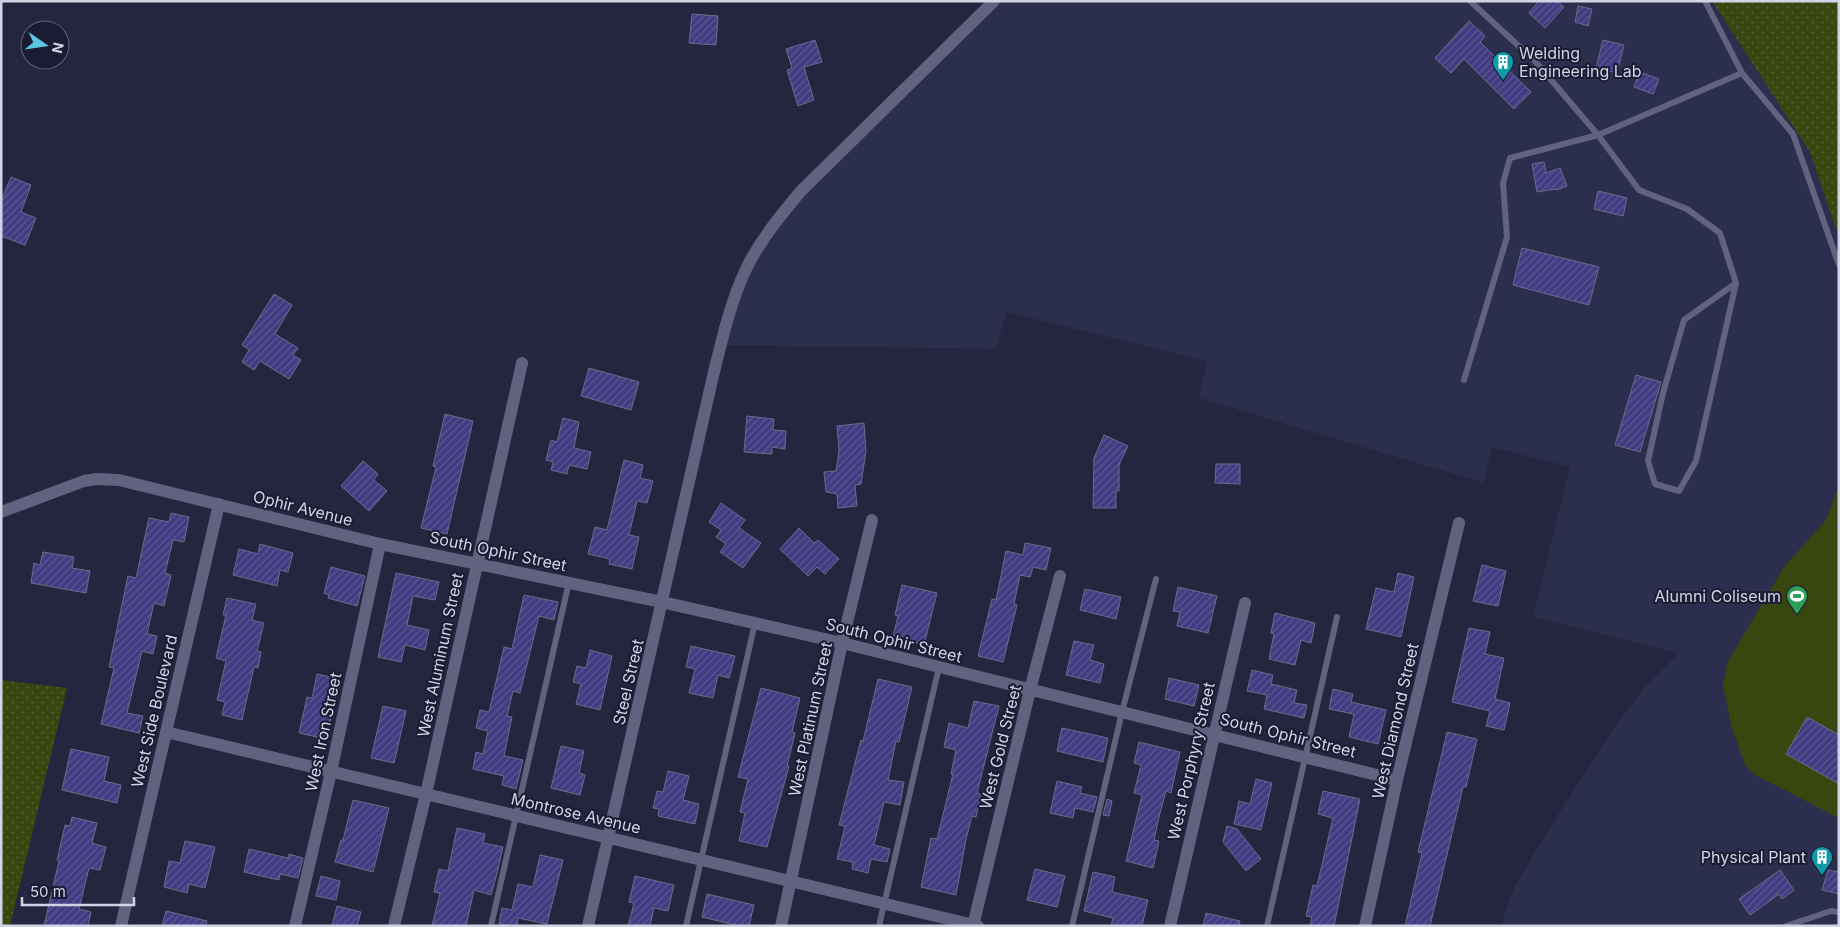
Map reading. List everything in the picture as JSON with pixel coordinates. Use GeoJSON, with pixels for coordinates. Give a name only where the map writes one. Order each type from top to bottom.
{"type":"FeatureCollection","features":[{"type":"Feature","properties":{"kind":"street","name":"Steel Street"},"geometry":{"type":"LineString","coordinates":[[588,926],[697,445],[729,313],[746,269],[773,225],[801,191],[994,1]]}},
{"type":"Feature","properties":{"kind":"street","name":"West Aluminum Street"},"geometry":{"type":"LineString","coordinates":[[394,926],[426,794],[522,362]]}},
{"type":"Feature","properties":{"kind":"street","name":"Ophir Avenue"},"geometry":{"type":"LineString","coordinates":[[1,512],[84,481],[97,479],[119,480],[380,544]]}},
{"type":"Feature","properties":{"kind":"street","name":"West Side Boulevard"},"geometry":{"type":"LineString","coordinates":[[121,926],[219,504]]}},
{"type":"Feature","properties":{"kind":"street","name":"West Platinum Street"},"geometry":{"type":"LineString","coordinates":[[782,926],[842,643],[872,520]]}},
{"type":"Feature","properties":{"kind":"street","name":"West Diamond Street"},"geometry":{"type":"LineString","coordinates":[[1365,926],[1397,780],[1459,523]]}},
{"type":"Feature","properties":{"kind":"street","name":"South Ophir Street"},"geometry":{"type":"LineString","coordinates":[[380,544],[569,582],[842,643],[1214,733],[1397,780]]}},
{"type":"Feature","properties":{"kind":"street","name":"West Iron Street"},"geometry":{"type":"LineString","coordinates":[[295,926],[331,772],[380,544]]}},
{"type":"Feature","properties":{"kind":"street","name":"West Gold Street"},"geometry":{"type":"LineString","coordinates":[[975,925],[1030,690],[1060,576]]}},
{"type":"Feature","properties":{"kind":"street","name":"West Porphyry Street"},"geometry":{"type":"LineString","coordinates":[[1170,926],[1245,603]]}},
{"type":"Feature","properties":{"kind":"street","name":"Montrose Avenue"},"geometry":{"type":"LineString","coordinates":[[166,732],[975,925]]}},
{"type":"Feature","properties":{"kind":"lane"},"geometry":{"type":"LineString","coordinates":[[1470,1],[1534,60],[1598,135],[1639,190],[1687,209],[1720,233],[1736,283],[1696,461],[1679,491],[1655,484],[1648,461],[1663,394],[1684,320],[1736,283]]}},
{"type":"Feature","properties":{"kind":"lane"},"geometry":{"type":"LineString","coordinates":[[1705,1],[1742,73],[1793,134],[1839,265]]}},
{"type":"Feature","properties":{"kind":"lane"},"geometry":{"type":"LineString","coordinates":[[1464,380],[1507,237],[1503,183],[1510,158],[1598,135],[1742,73]]}},
{"type":"Feature","properties":{"kind":"lane"},"geometry":{"type":"LineString","coordinates":[[1072,926],[1122,712],[1156,579]]}},
{"type":"Feature","properties":{"kind":"lane"},"geometry":{"type":"LineString","coordinates":[[491,926],[569,582]]}},
{"type":"Feature","properties":{"kind":"lane"},"geometry":{"type":"LineString","coordinates":[[1267,926],[1337,617]]}},
{"type":"Feature","properties":{"kind":"lane"},"geometry":{"type":"LineString","coordinates":[[686,926],[755,623]]}},
{"type":"Feature","properties":{"kind":"lane"},"geometry":{"type":"LineString","coordinates":[[879,926],[938,667]]}},
{"type":"Feature","properties":{"kind":"lane"},"geometry":{"type":"LineString","coordinates":[[1786,926],[1831,911],[1839,912]]}},
{"type":"Feature","properties":{"kind":"shaded area"},"geometry":{"type":"Polygon","coordinates":[[[994,1],[1839,1],[1839,926],[1502,926],[1505,911],[1515,886],[1554,821],[1615,727],[1644,688],[1678,653],[1533,617],[1570,467],[1492,447],[1484,483],[1199,398],[1207,361],[1006,312],[996,349],[721,345],[729,313],[773,225],[994,1]]]}},
{"type":"Feature","properties":{"kind":"green space"},"geometry":{"type":"Polygon","coordinates":[[[1712,1],[1839,1],[1839,238],[1810,152],[1712,1]]]}},
{"type":"Feature","properties":{"kind":"green space","name":"Alumni Coliseum"},"geometry":{"type":"Polygon","coordinates":[[[1839,485],[1839,818],[1755,775],[1745,765],[1732,728],[1723,686],[1727,663],[1784,567],[1826,520],[1839,485]]]}},
{"type":"Feature","properties":{"kind":"green space"},"geometry":{"type":"Polygon","coordinates":[[[1,680],[67,688],[10,926],[1,926],[1,680]]]}},
{"type":"Feature","properties":{"kind":"building"},"geometry":{"type":"Polygon","coordinates":[[[1539,1],[1557,1],[1564,7],[1545,28],[1529,13],[1539,1]]]}},
{"type":"Feature","properties":{"kind":"building"},"geometry":{"type":"Polygon","coordinates":[[[1578,6],[1592,9],[1588,26],[1575,22],[1578,6]]]}},
{"type":"Feature","properties":{"kind":"building"},"geometry":{"type":"Polygon","coordinates":[[[692,14],[718,16],[716,45],[689,43],[692,14]]]}},
{"type":"Feature","properties":{"kind":"building"},"geometry":{"type":"Polygon","coordinates":[[[1469,21],[1485,36],[1480,42],[1531,92],[1514,109],[1464,59],[1451,73],[1435,58],[1469,21]]]}},
{"type":"Feature","properties":{"kind":"building"},"geometry":{"type":"Polygon","coordinates":[[[815,40],[822,62],[804,67],[814,100],[798,106],[787,70],[792,68],[786,49],[815,40]]]}},
{"type":"Feature","properties":{"kind":"building"},"geometry":{"type":"Polygon","coordinates":[[[1603,40],[1624,45],[1617,73],[1596,68],[1603,40]]]}},
{"type":"Feature","properties":{"kind":"building"},"geometry":{"type":"Polygon","coordinates":[[[1640,72],[1659,79],[1653,94],[1634,87],[1640,72]]]}},
{"type":"Feature","properties":{"kind":"building"},"geometry":{"type":"Polygon","coordinates":[[[1544,162],[1546,173],[1560,168],[1567,186],[1556,190],[1537,192],[1532,164],[1544,162]]]}},
{"type":"Feature","properties":{"kind":"building"},"geometry":{"type":"Polygon","coordinates":[[[11,177],[31,185],[21,212],[36,218],[25,245],[1,236],[1,201],[11,177]]]}},
{"type":"Feature","properties":{"kind":"building"},"geometry":{"type":"Polygon","coordinates":[[[1598,191],[1627,198],[1623,216],[1594,209],[1598,191]]]}},
{"type":"Feature","properties":{"kind":"building"},"geometry":{"type":"Polygon","coordinates":[[[1522,248],[1599,267],[1589,305],[1513,285],[1522,248]]]}},
{"type":"Feature","properties":{"kind":"building"},"geometry":{"type":"Polygon","coordinates":[[[274,294],[292,305],[275,334],[298,348],[293,355],[301,360],[289,379],[260,361],[254,370],[242,362],[249,350],[242,345],[274,294]]]}},
{"type":"Feature","properties":{"kind":"building"},"geometry":{"type":"Polygon","coordinates":[[[589,368],[639,382],[631,410],[581,396],[589,368]]]}},
{"type":"Feature","properties":{"kind":"building"},"geometry":{"type":"Polygon","coordinates":[[[1636,375],[1661,382],[1640,452],[1615,445],[1636,375]]]}},
{"type":"Feature","properties":{"kind":"building"},"geometry":{"type":"Polygon","coordinates":[[[445,414],[473,421],[447,534],[421,528],[436,467],[433,466],[445,414]]]}},
{"type":"Feature","properties":{"kind":"building"},"geometry":{"type":"Polygon","coordinates":[[[747,416],[774,419],[773,430],[786,431],[785,449],[772,447],[772,454],[744,452],[747,416]]]}},
{"type":"Feature","properties":{"kind":"building"},"geometry":{"type":"Polygon","coordinates":[[[563,418],[579,422],[574,448],[591,452],[587,469],[569,465],[567,474],[551,470],[553,462],[546,460],[551,440],[557,442],[563,418]]]}},
{"type":"Feature","properties":{"kind":"building"},"geometry":{"type":"Polygon","coordinates":[[[864,423],[866,451],[861,484],[855,485],[857,506],[838,508],[837,494],[826,492],[824,472],[836,471],[839,451],[837,426],[864,423]]]}},
{"type":"Feature","properties":{"kind":"building"},"geometry":{"type":"Polygon","coordinates":[[[1104,435],[1128,446],[1119,465],[1119,491],[1116,491],[1116,508],[1093,508],[1094,458],[1104,435]]]}},
{"type":"Feature","properties":{"kind":"building"},"geometry":{"type":"Polygon","coordinates":[[[624,460],[643,465],[640,478],[653,481],[647,503],[637,501],[629,535],[639,537],[632,569],[609,564],[610,559],[588,554],[595,527],[607,530],[624,460]]]}},
{"type":"Feature","properties":{"kind":"building"},"geometry":{"type":"Polygon","coordinates":[[[363,461],[378,474],[374,480],[387,491],[369,511],[341,486],[363,461]]]}},
{"type":"Feature","properties":{"kind":"building"},"geometry":{"type":"Polygon","coordinates":[[[1216,464],[1240,464],[1240,484],[1215,483],[1216,464]]]}},
{"type":"Feature","properties":{"kind":"building"},"geometry":{"type":"Polygon","coordinates":[[[721,503],[745,520],[739,528],[761,543],[743,568],[720,552],[726,544],[716,537],[721,530],[709,522],[721,503]]]}},
{"type":"Feature","properties":{"kind":"building"},"geometry":{"type":"Polygon","coordinates":[[[171,513],[189,517],[184,542],[173,540],[165,573],[171,575],[164,606],[154,603],[147,634],[157,636],[153,654],[142,651],[127,713],[143,716],[139,733],[101,724],[114,668],[109,667],[128,576],[136,578],[149,518],[169,522],[171,513]]]}},
{"type":"Feature","properties":{"kind":"building"},"geometry":{"type":"Polygon","coordinates":[[[799,528],[814,543],[818,540],[839,559],[825,574],[817,567],[808,576],[780,549],[799,528]]]}},
{"type":"Feature","properties":{"kind":"building"},"geometry":{"type":"Polygon","coordinates":[[[1025,543],[1051,548],[1046,570],[1033,567],[1030,577],[1020,575],[1014,604],[1017,605],[1003,662],[978,656],[992,599],[996,600],[1006,551],[1023,555],[1025,543]]]}},
{"type":"Feature","properties":{"kind":"building"},"geometry":{"type":"Polygon","coordinates":[[[260,544],[293,553],[288,572],[280,570],[277,586],[233,575],[239,549],[258,554],[260,544]]]}},
{"type":"Feature","properties":{"kind":"building"},"geometry":{"type":"Polygon","coordinates":[[[43,552],[74,557],[72,568],[90,571],[86,593],[31,583],[34,563],[40,565],[43,552]]]}},
{"type":"Feature","properties":{"kind":"building"},"geometry":{"type":"Polygon","coordinates":[[[1482,565],[1506,571],[1498,606],[1473,601],[1482,565]]]}},
{"type":"Feature","properties":{"kind":"building"},"geometry":{"type":"Polygon","coordinates":[[[331,567],[365,576],[357,606],[328,598],[329,595],[324,593],[331,567]]]}},
{"type":"Feature","properties":{"kind":"building"},"geometry":{"type":"Polygon","coordinates":[[[396,573],[439,582],[435,600],[413,596],[407,625],[429,630],[425,650],[405,645],[401,662],[378,657],[396,573]]]}},
{"type":"Feature","properties":{"kind":"building"},"geometry":{"type":"Polygon","coordinates":[[[1398,573],[1414,577],[1401,637],[1366,629],[1376,588],[1394,592],[1398,573]]]}},
{"type":"Feature","properties":{"kind":"building"},"geometry":{"type":"Polygon","coordinates":[[[902,585],[937,593],[924,645],[893,637],[898,616],[895,615],[902,585]]]}},
{"type":"Feature","properties":{"kind":"building"},"geometry":{"type":"Polygon","coordinates":[[[1178,587],[1217,596],[1208,633],[1177,626],[1180,612],[1173,611],[1178,587]]]}},
{"type":"Feature","properties":{"kind":"building"},"geometry":{"type":"Polygon","coordinates":[[[1085,589],[1121,597],[1116,619],[1080,610],[1085,589]]]}},
{"type":"Feature","properties":{"kind":"building"},"geometry":{"type":"Polygon","coordinates":[[[524,595],[558,602],[554,620],[539,616],[520,693],[513,691],[507,716],[512,717],[504,756],[523,760],[516,789],[502,785],[504,776],[473,769],[476,752],[483,754],[488,731],[476,728],[480,710],[489,712],[504,647],[512,649],[524,595]]]}},
{"type":"Feature","properties":{"kind":"building"},"geometry":{"type":"Polygon","coordinates":[[[227,598],[256,604],[252,620],[264,623],[257,651],[261,652],[258,668],[254,667],[242,720],[222,715],[225,702],[217,700],[226,661],[216,658],[226,615],[223,615],[227,598]]]}},
{"type":"Feature","properties":{"kind":"building"},"geometry":{"type":"Polygon","coordinates":[[[1275,613],[1315,623],[1311,643],[1301,640],[1295,665],[1269,659],[1274,634],[1271,633],[1275,613]]]}},
{"type":"Feature","properties":{"kind":"building"},"geometry":{"type":"Polygon","coordinates":[[[1469,628],[1490,632],[1485,654],[1504,658],[1495,699],[1510,703],[1504,730],[1486,726],[1490,711],[1452,702],[1469,628]]]}},
{"type":"Feature","properties":{"kind":"building"},"geometry":{"type":"Polygon","coordinates":[[[1074,641],[1094,645],[1090,660],[1104,664],[1100,683],[1066,675],[1074,641]]]}},
{"type":"Feature","properties":{"kind":"building"},"geometry":{"type":"Polygon","coordinates":[[[691,646],[735,656],[729,678],[718,675],[713,698],[689,693],[695,669],[686,667],[691,646]]]}},
{"type":"Feature","properties":{"kind":"building"},"geometry":{"type":"Polygon","coordinates":[[[590,650],[612,656],[600,710],[576,704],[581,684],[573,682],[577,666],[586,668],[590,650]]]}},
{"type":"Feature","properties":{"kind":"building"},"geometry":{"type":"Polygon","coordinates":[[[1252,670],[1273,675],[1271,684],[1297,690],[1294,703],[1307,705],[1304,718],[1264,709],[1267,695],[1247,691],[1252,670]]]}},
{"type":"Feature","properties":{"kind":"building"},"geometry":{"type":"Polygon","coordinates":[[[317,674],[340,679],[326,739],[299,733],[307,697],[312,698],[317,674]]]}},
{"type":"Feature","properties":{"kind":"building"},"geometry":{"type":"Polygon","coordinates":[[[1169,678],[1199,685],[1194,706],[1165,699],[1169,678]]]}},
{"type":"Feature","properties":{"kind":"building"},"geometry":{"type":"Polygon","coordinates":[[[878,679],[912,687],[899,742],[896,741],[888,780],[904,782],[900,805],[884,802],[874,845],[890,849],[887,862],[871,859],[868,873],[852,869],[853,862],[837,859],[845,826],[839,825],[861,740],[863,741],[878,679]]]}},
{"type":"Feature","properties":{"kind":"building"},"geometry":{"type":"Polygon","coordinates":[[[761,688],[800,698],[792,732],[795,733],[787,766],[789,766],[767,847],[739,841],[745,813],[740,812],[748,779],[738,777],[761,688]]]}},
{"type":"Feature","properties":{"kind":"building"},"geometry":{"type":"Polygon","coordinates":[[[1333,689],[1353,694],[1351,702],[1386,710],[1378,744],[1349,737],[1354,714],[1329,709],[1333,689]]]}},
{"type":"Feature","properties":{"kind":"building"},"geometry":{"type":"Polygon","coordinates":[[[974,701],[999,706],[977,793],[981,794],[976,817],[972,816],[966,839],[956,895],[921,887],[931,838],[937,839],[953,774],[951,774],[956,750],[944,747],[949,723],[968,728],[974,701]]]}},
{"type":"Feature","properties":{"kind":"building"},"geometry":{"type":"Polygon","coordinates":[[[383,706],[406,711],[394,763],[371,758],[383,706]]]}},
{"type":"Feature","properties":{"kind":"building"},"geometry":{"type":"Polygon","coordinates":[[[1807,717],[1839,735],[1839,784],[1786,754],[1807,717]]]}},
{"type":"Feature","properties":{"kind":"building"},"geometry":{"type":"Polygon","coordinates":[[[1062,728],[1108,738],[1103,762],[1057,751],[1062,728]]]}},
{"type":"Feature","properties":{"kind":"building"},"geometry":{"type":"Polygon","coordinates":[[[1447,732],[1477,739],[1466,787],[1463,787],[1430,926],[1405,926],[1422,853],[1418,852],[1447,732]]]}},
{"type":"Feature","properties":{"kind":"building"},"geometry":{"type":"Polygon","coordinates":[[[1139,742],[1180,752],[1171,793],[1166,791],[1159,817],[1154,840],[1159,841],[1153,868],[1126,861],[1142,795],[1134,793],[1141,765],[1134,763],[1139,742]]]}},
{"type":"Feature","properties":{"kind":"building"},"geometry":{"type":"Polygon","coordinates":[[[561,746],[584,751],[579,773],[585,775],[580,795],[551,788],[561,746]]]}},
{"type":"Feature","properties":{"kind":"building"},"geometry":{"type":"Polygon","coordinates":[[[71,749],[109,757],[104,781],[121,785],[117,803],[62,790],[71,749]]]}},
{"type":"Feature","properties":{"kind":"building"},"geometry":{"type":"Polygon","coordinates":[[[668,771],[689,776],[683,800],[699,804],[695,824],[658,816],[659,809],[653,808],[657,791],[663,792],[668,771]]]}},
{"type":"Feature","properties":{"kind":"building"},"geometry":{"type":"Polygon","coordinates":[[[1256,779],[1272,783],[1261,830],[1234,824],[1239,801],[1250,804],[1256,779]]]}},
{"type":"Feature","properties":{"kind":"building"},"geometry":{"type":"Polygon","coordinates":[[[1057,781],[1082,787],[1080,793],[1097,797],[1093,812],[1075,808],[1073,818],[1050,813],[1057,781]]]}},
{"type":"Feature","properties":{"kind":"building"},"geometry":{"type":"Polygon","coordinates":[[[1323,791],[1360,799],[1334,926],[1310,926],[1312,917],[1306,916],[1313,885],[1317,886],[1333,818],[1318,814],[1323,791]]]}},
{"type":"Feature","properties":{"kind":"building"},"geometry":{"type":"Polygon","coordinates":[[[1107,799],[1112,801],[1109,816],[1103,815],[1107,799]]]}},
{"type":"Feature","properties":{"kind":"building"},"geometry":{"type":"Polygon","coordinates":[[[353,800],[389,808],[373,872],[335,862],[341,840],[343,840],[353,800]]]}},
{"type":"Feature","properties":{"kind":"building"},"geometry":{"type":"Polygon","coordinates":[[[72,817],[97,823],[92,843],[106,847],[100,870],[89,868],[79,909],[91,912],[88,926],[44,926],[65,825],[70,826],[72,817]]]}},
{"type":"Feature","properties":{"kind":"building"},"geometry":{"type":"Polygon","coordinates":[[[1227,826],[1237,829],[1261,859],[1246,871],[1223,842],[1227,826]]]}},
{"type":"Feature","properties":{"kind":"building"},"geometry":{"type":"Polygon","coordinates":[[[457,828],[485,834],[483,843],[503,847],[496,877],[491,895],[474,890],[466,926],[432,926],[440,893],[434,892],[439,869],[448,871],[457,828]]]}},
{"type":"Feature","properties":{"kind":"building"},"geometry":{"type":"Polygon","coordinates":[[[185,841],[215,847],[205,888],[189,884],[187,893],[164,887],[169,861],[180,863],[185,841]]]}},
{"type":"Feature","properties":{"kind":"building"},"geometry":{"type":"Polygon","coordinates":[[[249,849],[288,858],[289,854],[303,858],[298,878],[280,874],[279,880],[244,872],[249,849]]]}},
{"type":"Feature","properties":{"kind":"building"},"geometry":{"type":"Polygon","coordinates":[[[540,855],[563,860],[547,924],[518,918],[517,926],[499,924],[502,908],[512,910],[518,884],[533,887],[540,855]]]}},
{"type":"Feature","properties":{"kind":"building"},"geometry":{"type":"Polygon","coordinates":[[[1035,869],[1065,876],[1057,907],[1027,900],[1035,869]]]}},
{"type":"Feature","properties":{"kind":"building"},"geometry":{"type":"Polygon","coordinates":[[[1780,870],[1794,890],[1782,899],[1779,894],[1750,915],[1739,899],[1780,870]]]}},
{"type":"Feature","properties":{"kind":"building"},"geometry":{"type":"Polygon","coordinates":[[[1828,870],[1839,872],[1839,894],[1822,890],[1828,870]]]}},
{"type":"Feature","properties":{"kind":"building"},"geometry":{"type":"Polygon","coordinates":[[[1093,872],[1115,877],[1112,892],[1148,900],[1142,926],[1111,926],[1113,918],[1084,911],[1093,872]]]}},
{"type":"Feature","properties":{"kind":"building"},"geometry":{"type":"Polygon","coordinates":[[[321,876],[340,881],[336,900],[316,896],[321,876]]]}},
{"type":"Feature","properties":{"kind":"building"},"geometry":{"type":"Polygon","coordinates":[[[635,876],[674,885],[668,911],[654,908],[650,926],[628,926],[634,903],[629,902],[635,876]]]}},
{"type":"Feature","properties":{"kind":"building"},"geometry":{"type":"Polygon","coordinates":[[[707,894],[754,905],[749,926],[739,926],[702,917],[707,894]]]}},
{"type":"Feature","properties":{"kind":"building"},"geometry":{"type":"Polygon","coordinates":[[[337,906],[361,912],[357,926],[332,926],[337,906]]]}},
{"type":"Feature","properties":{"kind":"building"},"geometry":{"type":"Polygon","coordinates":[[[166,911],[207,921],[206,926],[162,926],[166,911]]]}},
{"type":"Feature","properties":{"kind":"building"},"geometry":{"type":"Polygon","coordinates":[[[1206,913],[1240,921],[1239,926],[1203,926],[1206,913]]]}},
{"type":"Feature","properties":{"kind":"place","name":"Welding Engineering Lab"},"geometry":{"type":"Point","coordinates":[1503,81]}},
{"type":"Feature","properties":{"kind":"place","name":"Alumni Coliseum"},"geometry":{"type":"Point","coordinates":[1797,615]}},
{"type":"Feature","properties":{"kind":"place","name":"Physical Plant"},"geometry":{"type":"Point","coordinates":[1822,876]}}]}
